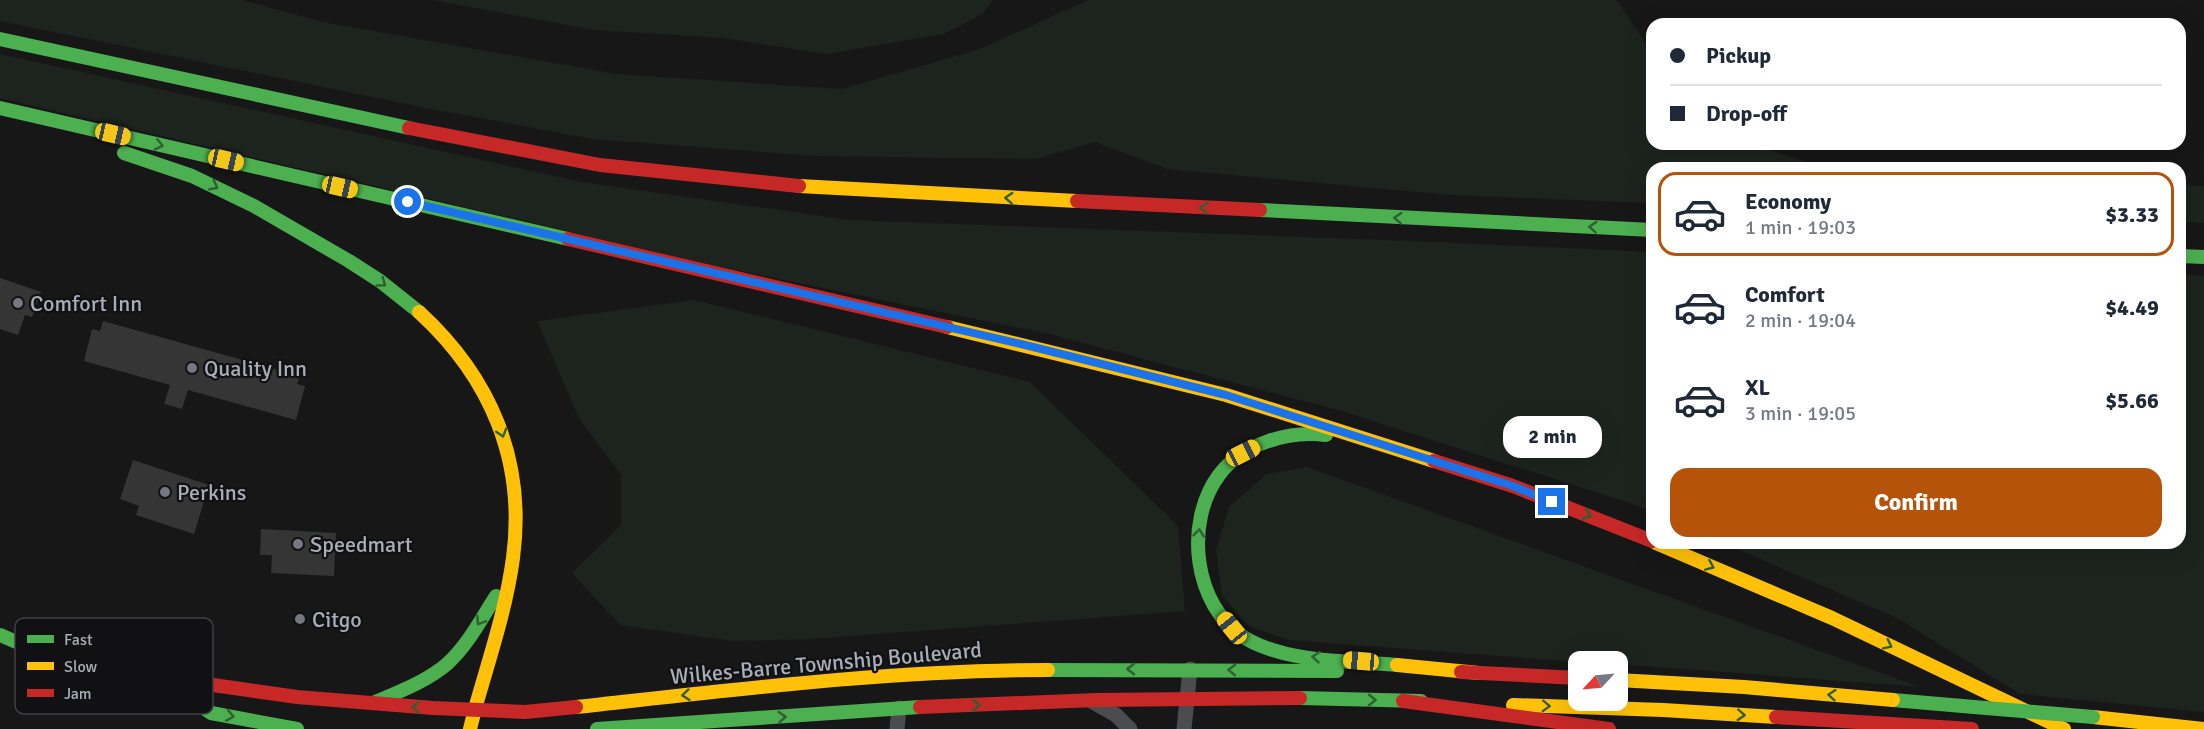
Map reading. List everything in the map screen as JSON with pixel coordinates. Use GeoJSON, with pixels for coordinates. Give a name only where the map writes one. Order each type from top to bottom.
{"type":"FeatureCollection","features":[{"type":"Feature","properties":{"kind":"main road"},"geometry":{"type":"LineString","coordinates":[[0,39],[373,122],[600,165],[832,189],[1646,230]]}},
{"type":"Feature","properties":{"kind":"main road"},"geometry":{"type":"LineString","coordinates":[[0,110],[201,180],[331,248],[412,305],[458,352],[483,389],[498,419],[504,440],[515,506],[512,572],[470,729]]}},
{"type":"Feature","properties":{"kind":"main road"},"geometry":{"type":"LineString","coordinates":[[0,110],[1021,344],[1226,395],[1513,486],[1646,539]]}},
{"type":"Feature","properties":{"kind":"main road"},"geometry":{"type":"LineString","coordinates":[[2186,256],[2204,257]]}},
{"type":"Feature","properties":{"kind":"main road"},"geometry":{"type":"LineString","coordinates":[[1387,446],[1322,434],[1279,437],[1259,445],[1229,463],[1217,477],[1207,496],[1199,532],[1198,553],[1208,592],[1232,628],[1269,650],[1291,655],[1568,677]]}},
{"type":"Feature","properties":{"kind":"main road"},"geometry":{"type":"LineString","coordinates":[[1670,549],[1832,618],[2064,729]]}},
{"type":"Feature","properties":{"kind":"main road"},"geometry":{"type":"LineString","coordinates":[[373,703],[416,683],[446,665],[465,645],[512,572]]}},
{"type":"Feature","properties":{"kind":"main road","name":"Wilkes-Barre Township Boulevard"},"geometry":{"type":"LineString","coordinates":[[0,635],[15,641]]}},
{"type":"Feature","properties":{"kind":"main road","name":"Wilkes-Barre Township Boulevard"},"geometry":{"type":"LineString","coordinates":[[213,685],[290,696],[433,708],[475,708],[525,712],[744,689],[983,670],[1190,669],[1479,672]]}},
{"type":"Feature","properties":{"kind":"main road"},"geometry":{"type":"LineString","coordinates":[[1628,681],[1744,687],[2093,717],[2203,729]]}},
{"type":"Feature","properties":{"kind":"main road"},"geometry":{"type":"LineString","coordinates":[[597,729],[899,708],[1187,698],[1404,701],[1663,710],[1972,729]]}},
{"type":"Feature","properties":{"kind":"main road"},"geometry":{"type":"LineString","coordinates":[[1404,701],[1609,729]]}},
{"type":"Feature","properties":{"kind":"main road","name":"Wilkes-Barre Township Boulevard"},"geometry":{"type":"LineString","coordinates":[[213,713],[297,729]]}},
{"type":"Feature","properties":{"kind":"street"},"geometry":{"type":"LineString","coordinates":[[1184,729],[1190,669]]}},
{"type":"Feature","properties":{"kind":"street"},"geometry":{"type":"LineString","coordinates":[[1091,700],[1116,715],[1130,729]]}},
{"type":"Feature","properties":{"kind":"street"},"geometry":{"type":"LineString","coordinates":[[897,729],[899,708]]}},
{"type":"Feature","properties":{"kind":"shaded area"},"geometry":{"type":"Polygon","coordinates":[[[0,0],[242,0],[323,22],[616,74],[842,89],[980,49],[1088,0],[1614,0],[1618,2],[1646,44],[1646,150],[1770,150],[1807,162],[1646,162],[1646,203],[1450,195],[1167,169],[1095,142],[1036,159],[815,156],[593,139],[426,108],[0,21],[0,0]]]}},
{"type":"Feature","properties":{"kind":"shaded area"},"geometry":{"type":"Polygon","coordinates":[[[432,0],[993,0],[982,14],[944,34],[826,54],[723,38],[594,30],[432,0]]]}},
{"type":"Feature","properties":{"kind":"shaded area"},"geometry":{"type":"Polygon","coordinates":[[[0,54],[582,182],[849,220],[1646,252],[1646,510],[1338,410],[1049,334],[711,265],[0,98],[0,54]]]}},
{"type":"Feature","properties":{"kind":"shaded area"},"geometry":{"type":"Polygon","coordinates":[[[2186,185],[2204,186],[2204,223],[2186,222],[2186,185]]]}},
{"type":"Feature","properties":{"kind":"shaded area"},"geometry":{"type":"Polygon","coordinates":[[[2186,274],[2204,276],[2204,712],[2020,694],[1897,618],[1737,549],[2186,549],[2186,274]]]}},
{"type":"Feature","properties":{"kind":"shaded area"},"geometry":{"type":"Polygon","coordinates":[[[694,300],[1030,382],[1178,526],[1185,611],[811,639],[732,641],[620,625],[572,573],[621,525],[621,475],[579,418],[537,321],[694,300]]]}},
{"type":"Feature","properties":{"kind":"shaded area"},"geometry":{"type":"Polygon","coordinates":[[[1307,467],[1920,687],[1628,665],[1628,651],[1568,651],[1568,661],[1288,640],[1247,625],[1222,595],[1216,550],[1229,507],[1267,474],[1307,467]]]}},
{"type":"Feature","properties":{"kind":"building","name":"Comfort Inn"},"geometry":{"type":"Polygon","coordinates":[[[0,278],[41,292],[32,317],[25,315],[18,335],[0,329],[0,278]]]}},
{"type":"Feature","properties":{"kind":"building","name":"Quality Inn"},"geometry":{"type":"Polygon","coordinates":[[[103,321],[300,376],[297,384],[305,386],[296,420],[188,390],[182,409],[164,404],[170,385],[84,361],[92,329],[100,331],[103,321]]]}},
{"type":"Feature","properties":{"kind":"building","name":"Perkins"},"geometry":{"type":"Polygon","coordinates":[[[133,460],[209,485],[194,534],[136,515],[139,506],[120,499],[133,460]]]}},
{"type":"Feature","properties":{"kind":"building","name":"Speedmart"},"geometry":{"type":"Polygon","coordinates":[[[261,529],[336,533],[334,576],[271,573],[272,555],[260,555],[261,529]]]}},
{"type":"Feature","properties":{"kind":"traffic: fast"},"geometry":{"type":"LineString","coordinates":[[0,39],[409,128]]}},
{"type":"Feature","properties":{"kind":"traffic: fast"},"geometry":{"type":"LineString","coordinates":[[0,108],[568,239]]}},
{"type":"Feature","properties":{"kind":"traffic: fast"},"geometry":{"type":"LineString","coordinates":[[124,153],[192,176],[254,206],[349,261],[380,281],[419,312]]}},
{"type":"Feature","properties":{"kind":"traffic: fast"},"geometry":{"type":"LineString","coordinates":[[1260,210],[1646,230]]}},
{"type":"Feature","properties":{"kind":"traffic: fast"},"geometry":{"type":"LineString","coordinates":[[2186,256],[2204,257]]}},
{"type":"Feature","properties":{"kind":"traffic: fast"},"geometry":{"type":"LineString","coordinates":[[1326,435],[1282,437],[1253,447],[1229,464],[1219,475],[1208,494],[1201,516],[1198,539],[1199,562],[1205,585],[1214,606],[1228,624],[1245,638],[1262,646],[1280,652],[1319,659],[1397,665]]}},
{"type":"Feature","properties":{"kind":"traffic: fast"},"geometry":{"type":"LineString","coordinates":[[373,703],[421,681],[447,664],[468,640],[496,596]]}},
{"type":"Feature","properties":{"kind":"traffic: fast"},"geometry":{"type":"LineString","coordinates":[[0,635],[15,641]]}},
{"type":"Feature","properties":{"kind":"traffic: fast"},"geometry":{"type":"LineString","coordinates":[[1048,670],[1337,671]]}},
{"type":"Feature","properties":{"kind":"traffic: fast"},"geometry":{"type":"LineString","coordinates":[[1300,698],[1421,701]]}},
{"type":"Feature","properties":{"kind":"traffic: fast"},"geometry":{"type":"LineString","coordinates":[[1893,700],[1974,707]]}},
{"type":"Feature","properties":{"kind":"traffic: fast"},"geometry":{"type":"LineString","coordinates":[[597,729],[920,707]]}},
{"type":"Feature","properties":{"kind":"traffic: fast"},"geometry":{"type":"LineString","coordinates":[[1974,707],[2093,717]]}},
{"type":"Feature","properties":{"kind":"traffic: fast"},"geometry":{"type":"LineString","coordinates":[[213,713],[297,729]]}},
{"type":"Feature","properties":{"kind":"traffic: slow"},"geometry":{"type":"LineString","coordinates":[[799,186],[1077,201]]}},
{"type":"Feature","properties":{"kind":"traffic: slow"},"geometry":{"type":"LineString","coordinates":[[419,312],[466,365],[484,393],[498,423],[508,455],[514,488],[516,522],[510,577],[497,634],[475,709]]}},
{"type":"Feature","properties":{"kind":"traffic: slow"},"geometry":{"type":"LineString","coordinates":[[947,327],[1226,395],[1434,461]]}},
{"type":"Feature","properties":{"kind":"traffic: slow"},"geometry":{"type":"LineString","coordinates":[[1670,549],[1832,618],[2064,729]]}},
{"type":"Feature","properties":{"kind":"traffic: slow"},"geometry":{"type":"LineString","coordinates":[[1397,665],[1479,673]]}},
{"type":"Feature","properties":{"kind":"traffic: slow"},"geometry":{"type":"LineString","coordinates":[[576,707],[870,677],[1048,670]]}},
{"type":"Feature","properties":{"kind":"traffic: slow"},"geometry":{"type":"LineString","coordinates":[[1628,681],[1744,687],[1893,700]]}},
{"type":"Feature","properties":{"kind":"traffic: slow"},"geometry":{"type":"LineString","coordinates":[[1513,705],[1663,710],[1776,717]]}},
{"type":"Feature","properties":{"kind":"traffic: slow"},"geometry":{"type":"LineString","coordinates":[[470,729],[475,709]]}},
{"type":"Feature","properties":{"kind":"traffic: slow"},"geometry":{"type":"LineString","coordinates":[[2093,717],[2203,729]]}},
{"type":"Feature","properties":{"kind":"traffic: jam"},"geometry":{"type":"LineString","coordinates":[[409,128],[600,165],[799,186]]}},
{"type":"Feature","properties":{"kind":"traffic: jam"},"geometry":{"type":"LineString","coordinates":[[1077,201],[1260,210]]}},
{"type":"Feature","properties":{"kind":"traffic: jam"},"geometry":{"type":"LineString","coordinates":[[568,239],[947,327]]}},
{"type":"Feature","properties":{"kind":"traffic: jam"},"geometry":{"type":"LineString","coordinates":[[1434,461],[1513,486],[1646,539]]}},
{"type":"Feature","properties":{"kind":"traffic: jam"},"geometry":{"type":"LineString","coordinates":[[1461,672],[1568,677]]}},
{"type":"Feature","properties":{"kind":"traffic: jam"},"geometry":{"type":"LineString","coordinates":[[213,685],[297,697],[433,708],[525,712],[576,707]]}},
{"type":"Feature","properties":{"kind":"traffic: jam"},"geometry":{"type":"LineString","coordinates":[[920,707],[1096,700],[1300,698]]}},
{"type":"Feature","properties":{"kind":"traffic: jam"},"geometry":{"type":"LineString","coordinates":[[1403,701],[1609,729]]}},
{"type":"Feature","properties":{"kind":"traffic: jam"},"geometry":{"type":"LineString","coordinates":[[1776,717],[1972,729]]}},
{"type":"Feature","properties":{"kind":"place","name":"Comfort Inn"},"geometry":{"type":"Point","coordinates":[18,303]}},
{"type":"Feature","properties":{"kind":"place","name":"Quality Inn"},"geometry":{"type":"Point","coordinates":[192,368]}},
{"type":"Feature","properties":{"kind":"place","name":"Perkins"},"geometry":{"type":"Point","coordinates":[165,492]}},
{"type":"Feature","properties":{"kind":"place","name":"Speedmart"},"geometry":{"type":"Point","coordinates":[298,544]}},
{"type":"Feature","properties":{"kind":"place","name":"Citgo"},"geometry":{"type":"Point","coordinates":[300,619]}},
{"type":"Feature","properties":{"kind":"route"},"geometry":{"type":"LineString","coordinates":[[408,202],[1021,344],[1226,395],[1513,486],[1552,502]]}}]}
